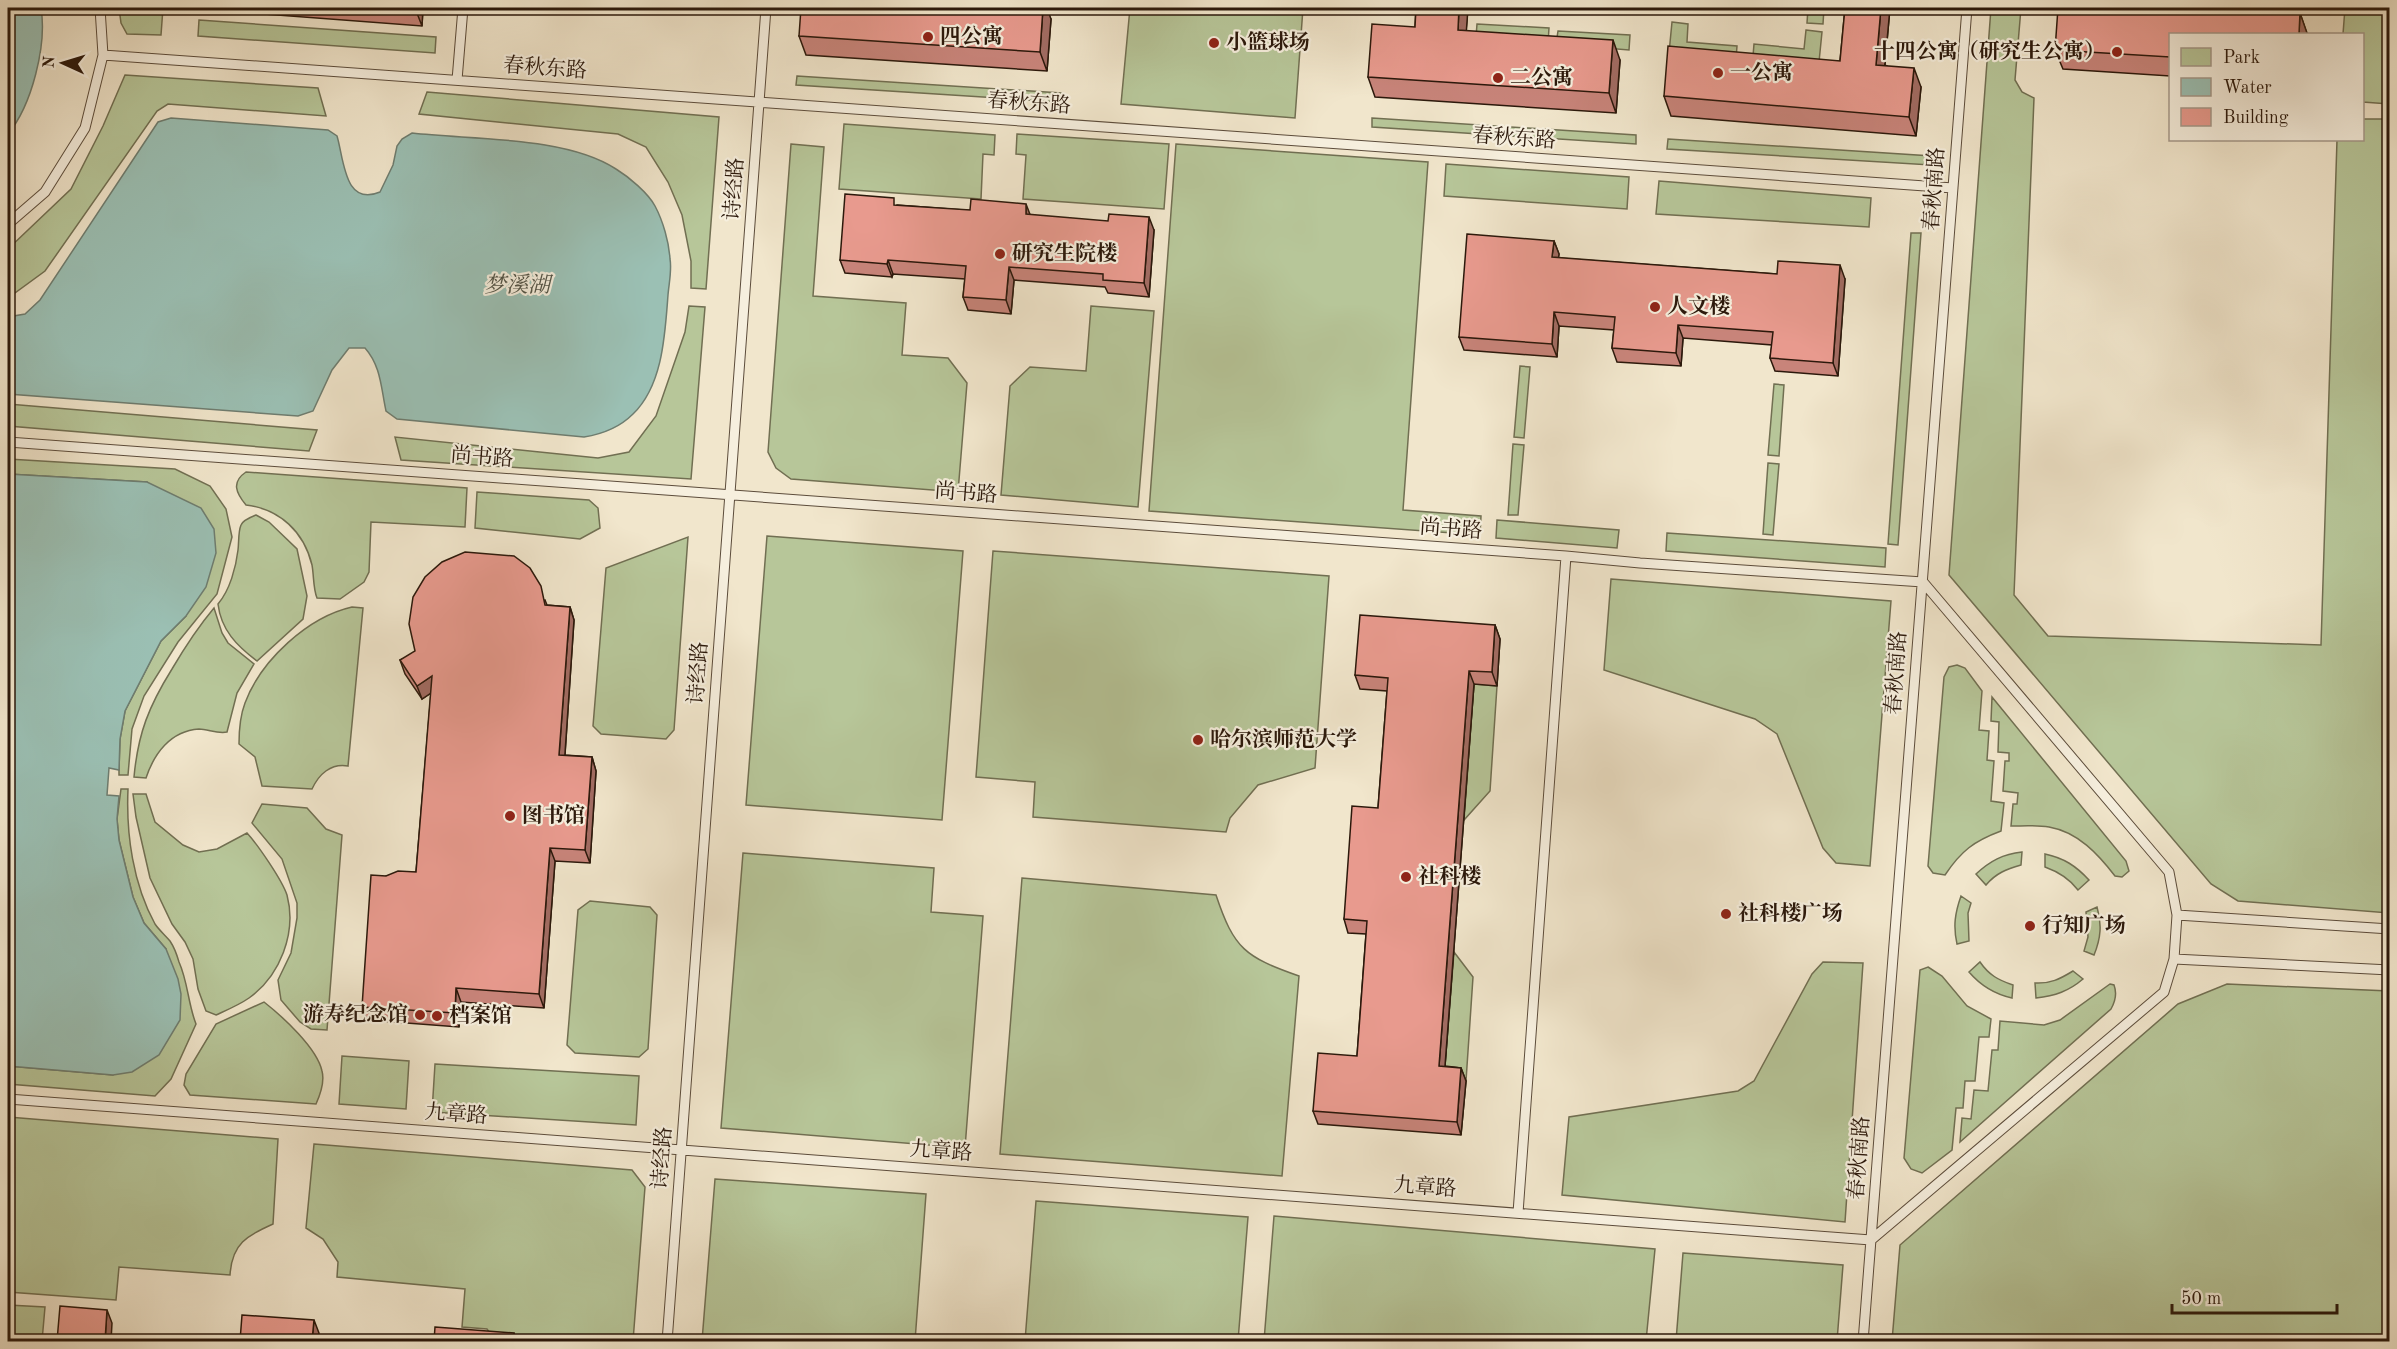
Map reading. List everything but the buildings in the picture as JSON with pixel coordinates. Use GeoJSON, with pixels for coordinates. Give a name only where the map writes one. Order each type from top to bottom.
{"type":"FeatureCollection","features":[{"type":"Feature","properties":{"kind":"lane"},"geometry":{"type":"LineString","coordinates":[[8,224],[45,192],[85,128],[104,55],[100,8]]}},
{"type":"Feature","properties":{"kind":"lane"},"geometry":{"type":"LineString","coordinates":[[458,80],[463,8]]}},
{"type":"Feature","properties":{"kind":"lane","name":"诗经路"},"geometry":{"type":"LineString","coordinates":[[667,1341],[766,8]]}},
{"type":"Feature","properties":{"kind":"lane","name":"春秋南路"},"geometry":{"type":"LineString","coordinates":[[1863,1341],[1967,8]]}},
{"type":"Feature","properties":{"kind":"lane","name":"春秋东路"},"geometry":{"type":"LineString","coordinates":[[104,55],[1953,188]]}},
{"type":"Feature","properties":{"kind":"lane","name":"尚书路"},"geometry":{"type":"LineString","coordinates":[[8,442],[1923,582]]}},
{"type":"Feature","properties":{"kind":"lane"},"geometry":{"type":"LineString","coordinates":[[1518,1213],[1566,556]]}},
{"type":"Feature","properties":{"kind":"lane"},"geometry":{"type":"LineString","coordinates":[[1871,1240],[2164,993],[2174,959],[2177,915],[2169,872],[1923,582]]}},
{"type":"Feature","properties":{"kind":"lane"},"geometry":{"type":"LineString","coordinates":[[2177,915],[2390,929]]}},
{"type":"Feature","properties":{"kind":"lane"},"geometry":{"type":"LineString","coordinates":[[2174,959],[2390,970]]}},
{"type":"Feature","properties":{"kind":"lane","name":"九章路"},"geometry":{"type":"LineString","coordinates":[[8,1099],[1871,1240]]}},
{"type":"Feature","properties":{"kind":"green space"},"geometry":{"type":"Polygon","coordinates":[[[119,8],[163,8],[161,35],[127,34],[121,23],[119,8]]]}},
{"type":"Feature","properties":{"kind":"green space","name":"小篮球场"},"geometry":{"type":"Polygon","coordinates":[[[1130,8],[1303,8],[1295,118],[1121,104],[1130,8]]]}},
{"type":"Feature","properties":{"kind":"green space"},"geometry":{"type":"Polygon","coordinates":[[[1808,8],[1824,8],[1823,24],[1807,23],[1808,8]]]}},
{"type":"Feature","properties":{"kind":"green space"},"geometry":{"type":"Polygon","coordinates":[[[1991,8],[2021,8],[2015,80],[2022,92],[2034,98],[2014,595],[2048,636],[2321,645],[2337,141],[2364,141],[2364,119],[2389,119],[2389,913],[2238,901],[2211,884],[1949,575],[1991,8]]]}},
{"type":"Feature","properties":{"kind":"green space"},"geometry":{"type":"Polygon","coordinates":[[[2345,8],[2389,8],[2389,104],[2364,102],[2364,33],[2343,33],[2345,8]]]}},
{"type":"Feature","properties":{"kind":"green space"},"geometry":{"type":"Polygon","coordinates":[[[199,20],[436,37],[435,53],[198,36],[199,20]]]}},
{"type":"Feature","properties":{"kind":"green space"},"geometry":{"type":"Polygon","coordinates":[[[1672,22],[1688,24],[1687,42],[1737,46],[1736,59],[1669,53],[1672,22]]]}},
{"type":"Feature","properties":{"kind":"green space"},"geometry":{"type":"Polygon","coordinates":[[[1477,24],[1549,28],[1548,43],[1476,37],[1477,24]]]}},
{"type":"Feature","properties":{"kind":"green space"},"geometry":{"type":"Polygon","coordinates":[[[1806,30],[1822,32],[1819,62],[1753,56],[1754,44],[1804,49],[1806,30]]]}},
{"type":"Feature","properties":{"kind":"green space"},"geometry":{"type":"Polygon","coordinates":[[[1558,31],[1630,35],[1629,50],[1556,44],[1558,31]]]}},
{"type":"Feature","properties":{"kind":"green space"},"geometry":{"type":"Polygon","coordinates":[[[125,75],[318,88],[326,116],[168,104],[157,111],[45,271],[8,298],[8,249],[71,189],[103,126],[125,75]]]}},
{"type":"Feature","properties":{"kind":"green space"},"geometry":{"type":"Polygon","coordinates":[[[797,76],[1061,93],[1060,102],[796,85],[797,76]]]}},
{"type":"Feature","properties":{"kind":"green space"},"geometry":{"type":"Polygon","coordinates":[[[427,92],[719,117],[706,289],[691,288],[691,261],[682,215],[668,182],[646,147],[618,134],[419,114],[427,92]]]}},
{"type":"Feature","properties":{"kind":"green space"},"geometry":{"type":"Polygon","coordinates":[[[1372,118],[1636,135],[1636,144],[1372,127],[1372,118]]]}},
{"type":"Feature","properties":{"kind":"green space"},"geometry":{"type":"Polygon","coordinates":[[[844,124],[995,135],[994,155],[983,154],[981,199],[839,189],[844,124]]]}},
{"type":"Feature","properties":{"kind":"green space"},"geometry":{"type":"Polygon","coordinates":[[[1017,134],[1169,144],[1164,209],[1023,199],[1026,155],[1016,154],[1017,134]]]}},
{"type":"Feature","properties":{"kind":"green space"},"geometry":{"type":"Polygon","coordinates":[[[1668,139],[1932,156],[1931,165],[1667,149],[1668,139]]]}},
{"type":"Feature","properties":{"kind":"green space"},"geometry":{"type":"Polygon","coordinates":[[[791,144],[824,147],[813,296],[906,303],[902,355],[948,358],[967,383],[958,492],[791,479],[776,468],[768,452],[791,144]]]}},
{"type":"Feature","properties":{"kind":"green space"},"geometry":{"type":"Polygon","coordinates":[[[1176,144],[1428,162],[1403,510],[1481,516],[1480,535],[1149,511],[1176,144]]]}},
{"type":"Feature","properties":{"kind":"green space"},"geometry":{"type":"Polygon","coordinates":[[[1446,164],[1629,177],[1627,209],[1444,196],[1446,164]]]}},
{"type":"Feature","properties":{"kind":"green space"},"geometry":{"type":"Polygon","coordinates":[[[1659,181],[1871,198],[1869,227],[1656,214],[1659,181]]]}},
{"type":"Feature","properties":{"kind":"green space"},"geometry":{"type":"Polygon","coordinates":[[[1911,233],[1921,233],[1898,545],[1888,544],[1911,233]]]}},
{"type":"Feature","properties":{"kind":"green space"},"geometry":{"type":"Polygon","coordinates":[[[689,306],[705,307],[691,479],[401,460],[395,437],[598,458],[629,452],[656,416],[685,332],[689,306]]]}},
{"type":"Feature","properties":{"kind":"green space"},"geometry":{"type":"Polygon","coordinates":[[[1091,306],[1154,311],[1138,507],[1001,495],[1010,386],[1030,367],[1086,371],[1091,306]]]}},
{"type":"Feature","properties":{"kind":"green space"},"geometry":{"type":"Polygon","coordinates":[[[1520,366],[1530,367],[1524,438],[1514,437],[1520,366]]]}},
{"type":"Feature","properties":{"kind":"green space"},"geometry":{"type":"Polygon","coordinates":[[[1774,384],[1784,385],[1779,456],[1768,455],[1774,384]]]}},
{"type":"Feature","properties":{"kind":"green space"},"geometry":{"type":"Polygon","coordinates":[[[8,404],[317,430],[309,451],[8,426],[8,404]]]}},
{"type":"Feature","properties":{"kind":"green space"},"geometry":{"type":"Polygon","coordinates":[[[1513,444],[1524,445],[1518,515],[1508,515],[1513,444]]]}},
{"type":"Feature","properties":{"kind":"green space"},"geometry":{"type":"Polygon","coordinates":[[[8,459],[175,469],[210,486],[226,509],[232,537],[217,594],[178,642],[144,696],[132,729],[128,775],[119,775],[120,739],[125,711],[161,641],[186,616],[147,482],[8,474],[8,459]]]}},
{"type":"Feature","properties":{"kind":"green space"},"geometry":{"type":"Polygon","coordinates":[[[1768,463],[1779,464],[1773,535],[1763,534],[1768,463]]]}},
{"type":"Feature","properties":{"kind":"green space"},"geometry":{"type":"Polygon","coordinates":[[[246,472],[467,488],[465,527],[371,522],[369,572],[364,582],[340,599],[317,598],[312,565],[297,533],[289,524],[270,511],[246,505],[240,496],[237,488],[238,480],[246,472]]]}},
{"type":"Feature","properties":{"kind":"green space"},"geometry":{"type":"Polygon","coordinates":[[[477,492],[589,500],[598,508],[600,528],[580,539],[475,528],[477,492]]]}},
{"type":"Feature","properties":{"kind":"green space"},"geometry":{"type":"Polygon","coordinates":[[[256,515],[269,522],[297,549],[307,596],[303,619],[257,661],[226,630],[218,604],[226,592],[234,571],[241,525],[245,520],[256,515]]]}},
{"type":"Feature","properties":{"kind":"green space"},"geometry":{"type":"Polygon","coordinates":[[[1497,520],[1619,530],[1617,548],[1496,538],[1497,520]]]}},
{"type":"Feature","properties":{"kind":"green space"},"geometry":{"type":"Polygon","coordinates":[[[1667,533],[1886,548],[1885,567],[1666,551],[1667,533]]]}},
{"type":"Feature","properties":{"kind":"green space"},"geometry":{"type":"Polygon","coordinates":[[[767,536],[963,551],[942,820],[746,805],[767,536]]]}},
{"type":"Feature","properties":{"kind":"green space"},"geometry":{"type":"Polygon","coordinates":[[[688,537],[674,730],[666,739],[601,734],[593,726],[606,568],[688,537]]]}},
{"type":"Feature","properties":{"kind":"green space"},"geometry":{"type":"Polygon","coordinates":[[[993,551],[1329,576],[1315,768],[1258,785],[1230,818],[1226,832],[1033,817],[1035,782],[976,777],[993,551]]]}},
{"type":"Feature","properties":{"kind":"green space"},"geometry":{"type":"Polygon","coordinates":[[[1611,579],[1891,601],[1870,866],[1836,863],[1823,848],[1777,734],[1755,719],[1604,670],[1611,579]]]}},
{"type":"Feature","properties":{"kind":"green space"},"geometry":{"type":"Polygon","coordinates":[[[352,607],[363,608],[348,766],[336,766],[326,771],[312,789],[262,786],[255,757],[239,744],[242,713],[252,687],[274,656],[303,630],[335,612],[352,607]]]}},
{"type":"Feature","properties":{"kind":"green space"},"geometry":{"type":"Polygon","coordinates":[[[214,608],[222,633],[228,643],[254,664],[237,693],[227,732],[199,729],[180,734],[159,752],[146,778],[134,777],[138,747],[151,708],[182,653],[214,608]]]}},
{"type":"Feature","properties":{"kind":"green space"},"geometry":{"type":"Polygon","coordinates":[[[1957,665],[1965,668],[1982,691],[1979,730],[1989,731],[1987,760],[1994,761],[1991,801],[2004,803],[2001,831],[1969,848],[1945,875],[1933,873],[1928,866],[1944,677],[1949,667],[1957,665]]]}},
{"type":"Feature","properties":{"kind":"green space"},"geometry":{"type":"Polygon","coordinates":[[[1474,684],[1497,686],[1490,791],[1464,820],[1474,684]]]}},
{"type":"Feature","properties":{"kind":"green space"},"geometry":{"type":"Polygon","coordinates":[[[1992,697],[2126,861],[2129,871],[2122,877],[2115,876],[2094,852],[2069,834],[2044,826],[2011,826],[2013,804],[2017,804],[2018,793],[2003,791],[2005,761],[2009,761],[2009,753],[1998,752],[1999,722],[1991,721],[1992,697]]]}},
{"type":"Feature","properties":{"kind":"green space"},"geometry":{"type":"Polygon","coordinates":[[[121,789],[128,789],[128,823],[132,858],[141,892],[155,924],[170,941],[175,951],[196,1024],[171,1079],[155,1096],[8,1084],[8,1066],[113,1075],[166,949],[144,923],[133,897],[119,840],[117,819],[121,789]]]}},
{"type":"Feature","properties":{"kind":"green space"},"geometry":{"type":"Polygon","coordinates":[[[133,794],[146,794],[155,822],[183,845],[199,852],[217,849],[247,833],[269,863],[287,895],[290,924],[288,938],[277,966],[260,989],[249,998],[216,1015],[206,1011],[198,989],[193,959],[185,942],[172,924],[150,878],[133,794]]]}},
{"type":"Feature","properties":{"kind":"green space"},"geometry":{"type":"Polygon","coordinates":[[[262,804],[307,808],[326,829],[342,835],[327,1030],[311,1029],[300,1022],[281,1000],[278,980],[291,953],[297,903],[282,859],[252,823],[262,804]]]}},
{"type":"Feature","properties":{"kind":"green space"},"geometry":{"type":"Polygon","coordinates":[[[2022,852],[2021,865],[2002,872],[1986,885],[1976,874],[1997,859],[2022,852]]]}},
{"type":"Feature","properties":{"kind":"green space"},"geometry":{"type":"Polygon","coordinates":[[[743,853],[934,868],[931,912],[983,916],[965,1148],[721,1128],[743,853]]]}},
{"type":"Feature","properties":{"kind":"green space"},"geometry":{"type":"Polygon","coordinates":[[[2045,854],[2069,863],[2089,880],[2078,890],[2063,876],[2045,867],[2045,854]]]}},
{"type":"Feature","properties":{"kind":"green space"},"geometry":{"type":"Polygon","coordinates":[[[1022,878],[1216,895],[1229,928],[1244,949],[1266,963],[1299,976],[1282,1176],[1000,1154],[1022,878]]]}},
{"type":"Feature","properties":{"kind":"green space"},"geometry":{"type":"Polygon","coordinates":[[[1961,896],[1971,903],[1968,913],[1969,941],[1957,944],[1955,920],[1961,896]]]}},
{"type":"Feature","properties":{"kind":"green space"},"geometry":{"type":"Polygon","coordinates":[[[590,901],[650,907],[657,915],[648,1049],[639,1057],[575,1053],[567,1045],[578,910],[590,901]]]}},
{"type":"Feature","properties":{"kind":"green space"},"geometry":{"type":"Polygon","coordinates":[[[2097,907],[2100,931],[2094,955],[2084,951],[2088,937],[2086,912],[2097,907]]]}},
{"type":"Feature","properties":{"kind":"green space"},"geometry":{"type":"Polygon","coordinates":[[[1454,952],[1473,977],[1466,1081],[1444,1079],[1454,952]]]}},
{"type":"Feature","properties":{"kind":"green space"},"geometry":{"type":"Polygon","coordinates":[[[1823,962],[1863,963],[1845,1222],[1562,1195],[1569,1117],[1738,1091],[1754,1081],[1812,974],[1823,962]]]}},
{"type":"Feature","properties":{"kind":"green space"},"geometry":{"type":"Polygon","coordinates":[[[1980,962],[1994,977],[2013,985],[2012,998],[1988,989],[1969,972],[1980,962]]]}},
{"type":"Feature","properties":{"kind":"green space"},"geometry":{"type":"Polygon","coordinates":[[[1928,967],[1942,976],[1967,1006],[1991,1019],[1989,1037],[1979,1037],[1975,1081],[1965,1081],[1963,1108],[1956,1108],[1952,1150],[1922,1173],[1911,1169],[1904,1158],[1920,970],[1928,967]]]}},
{"type":"Feature","properties":{"kind":"green space"},"geometry":{"type":"Polygon","coordinates":[[[2073,971],[2083,979],[2061,992],[2036,998],[2035,983],[2055,980],[2073,971]]]}},
{"type":"Feature","properties":{"kind":"green space"},"geometry":{"type":"Polygon","coordinates":[[[2110,984],[2114,985],[2115,991],[2111,1009],[1960,1142],[1962,1118],[1971,1119],[1974,1090],[1988,1091],[1992,1050],[1998,1050],[2000,1021],[2044,1025],[2060,1020],[2110,984]]]}},
{"type":"Feature","properties":{"kind":"green space"},"geometry":{"type":"Polygon","coordinates":[[[2227,984],[2389,991],[2389,1341],[1892,1341],[1900,1245],[2178,1004],[2227,984]]]}},
{"type":"Feature","properties":{"kind":"green space"},"geometry":{"type":"Polygon","coordinates":[[[264,1002],[298,1034],[319,1062],[323,1080],[316,1104],[190,1095],[184,1085],[186,1074],[216,1024],[264,1002]]]}},
{"type":"Feature","properties":{"kind":"green space"},"geometry":{"type":"Polygon","coordinates":[[[342,1056],[409,1061],[406,1109],[339,1104],[342,1056]]]}},
{"type":"Feature","properties":{"kind":"green space"},"geometry":{"type":"Polygon","coordinates":[[[435,1064],[639,1076],[636,1125],[432,1112],[435,1064]]]}},
{"type":"Feature","properties":{"kind":"green space"},"geometry":{"type":"Polygon","coordinates":[[[8,1117],[278,1139],[273,1224],[242,1242],[234,1255],[230,1275],[119,1267],[116,1300],[8,1292],[8,1117]]]}},
{"type":"Feature","properties":{"kind":"green space"},"geometry":{"type":"Polygon","coordinates":[[[314,1144],[632,1170],[645,1187],[633,1341],[530,1341],[530,1339],[492,1336],[487,1329],[462,1327],[465,1289],[337,1277],[338,1262],[323,1239],[306,1228],[314,1144]]]}},
{"type":"Feature","properties":{"kind":"green space"},"geometry":{"type":"Polygon","coordinates":[[[715,1179],[926,1194],[915,1341],[702,1341],[715,1179]]]}},
{"type":"Feature","properties":{"kind":"green space"},"geometry":{"type":"Polygon","coordinates":[[[1036,1201],[1248,1217],[1238,1341],[1025,1341],[1036,1201]]]}},
{"type":"Feature","properties":{"kind":"green space"},"geometry":{"type":"Polygon","coordinates":[[[1274,1216],[1655,1249],[1646,1341],[1264,1341],[1274,1216]]]}},
{"type":"Feature","properties":{"kind":"green space"},"geometry":{"type":"Polygon","coordinates":[[[1683,1253],[1843,1265],[1837,1341],[1676,1341],[1683,1253]]]}},
{"type":"Feature","properties":{"kind":"green space"},"geometry":{"type":"Polygon","coordinates":[[[8,1305],[45,1307],[42,1341],[8,1341],[8,1305]]]}},
{"type":"Feature","properties":{"kind":"water"},"geometry":{"type":"Polygon","coordinates":[[[8,8],[41,8],[42,39],[31,91],[17,122],[8,134],[8,8]]]}},
{"type":"Feature","properties":{"kind":"water","name":"梦溪湖"},"geometry":{"type":"Polygon","coordinates":[[[171,118],[328,130],[337,136],[344,168],[352,187],[359,193],[368,195],[380,192],[393,165],[397,146],[402,139],[412,133],[545,145],[595,158],[616,169],[627,176],[652,201],[663,225],[671,263],[664,342],[651,389],[628,419],[604,432],[584,437],[397,419],[386,411],[377,370],[365,348],[349,348],[332,370],[313,411],[298,416],[8,394],[8,317],[25,314],[40,300],[158,122],[171,118]]]}},
{"type":"Feature","properties":{"kind":"water"},"geometry":{"type":"Polygon","coordinates":[[[8,474],[147,482],[201,508],[214,529],[216,553],[206,587],[186,616],[161,641],[125,711],[120,739],[119,770],[109,768],[107,795],[119,796],[117,819],[119,840],[133,897],[144,923],[166,949],[178,979],[181,994],[180,1020],[159,1055],[132,1072],[113,1075],[8,1066],[8,779],[11,760],[8,760],[8,474]]]}},
{"type":"Feature","properties":{"kind":"place","name":"四公寓"},"geometry":{"type":"Point","coordinates":[928,37]}},
{"type":"Feature","properties":{"kind":"place","name":"小篮球场"},"geometry":{"type":"Point","coordinates":[1214,43]}},
{"type":"Feature","properties":{"kind":"place","name":"十四公寓（研究生公寓）"},"geometry":{"type":"Point","coordinates":[2117,52]}},
{"type":"Feature","properties":{"kind":"place","name":"一公寓"},"geometry":{"type":"Point","coordinates":[1718,73]}},
{"type":"Feature","properties":{"kind":"place","name":"二公寓"},"geometry":{"type":"Point","coordinates":[1498,78]}},
{"type":"Feature","properties":{"kind":"place","name":"研究生院楼"},"geometry":{"type":"Point","coordinates":[1000,254]}},
{"type":"Feature","properties":{"kind":"place","name":"人文楼"},"geometry":{"type":"Point","coordinates":[1655,307]}},
{"type":"Feature","properties":{"kind":"place","name":"哈尔滨师范大学"},"geometry":{"type":"Point","coordinates":[1198,740]}},
{"type":"Feature","properties":{"kind":"place","name":"图书馆"},"geometry":{"type":"Point","coordinates":[510,816]}},
{"type":"Feature","properties":{"kind":"place","name":"社科楼"},"geometry":{"type":"Point","coordinates":[1406,877]}},
{"type":"Feature","properties":{"kind":"place","name":"社科楼广场"},"geometry":{"type":"Point","coordinates":[1726,914]}},
{"type":"Feature","properties":{"kind":"place","name":"行知广场"},"geometry":{"type":"Point","coordinates":[2030,926]}},
{"type":"Feature","properties":{"kind":"place","name":"游寿纪念馆"},"geometry":{"type":"Point","coordinates":[420,1015]}},
{"type":"Feature","properties":{"kind":"place","name":"档案馆"},"geometry":{"type":"Point","coordinates":[437,1016]}}]}
